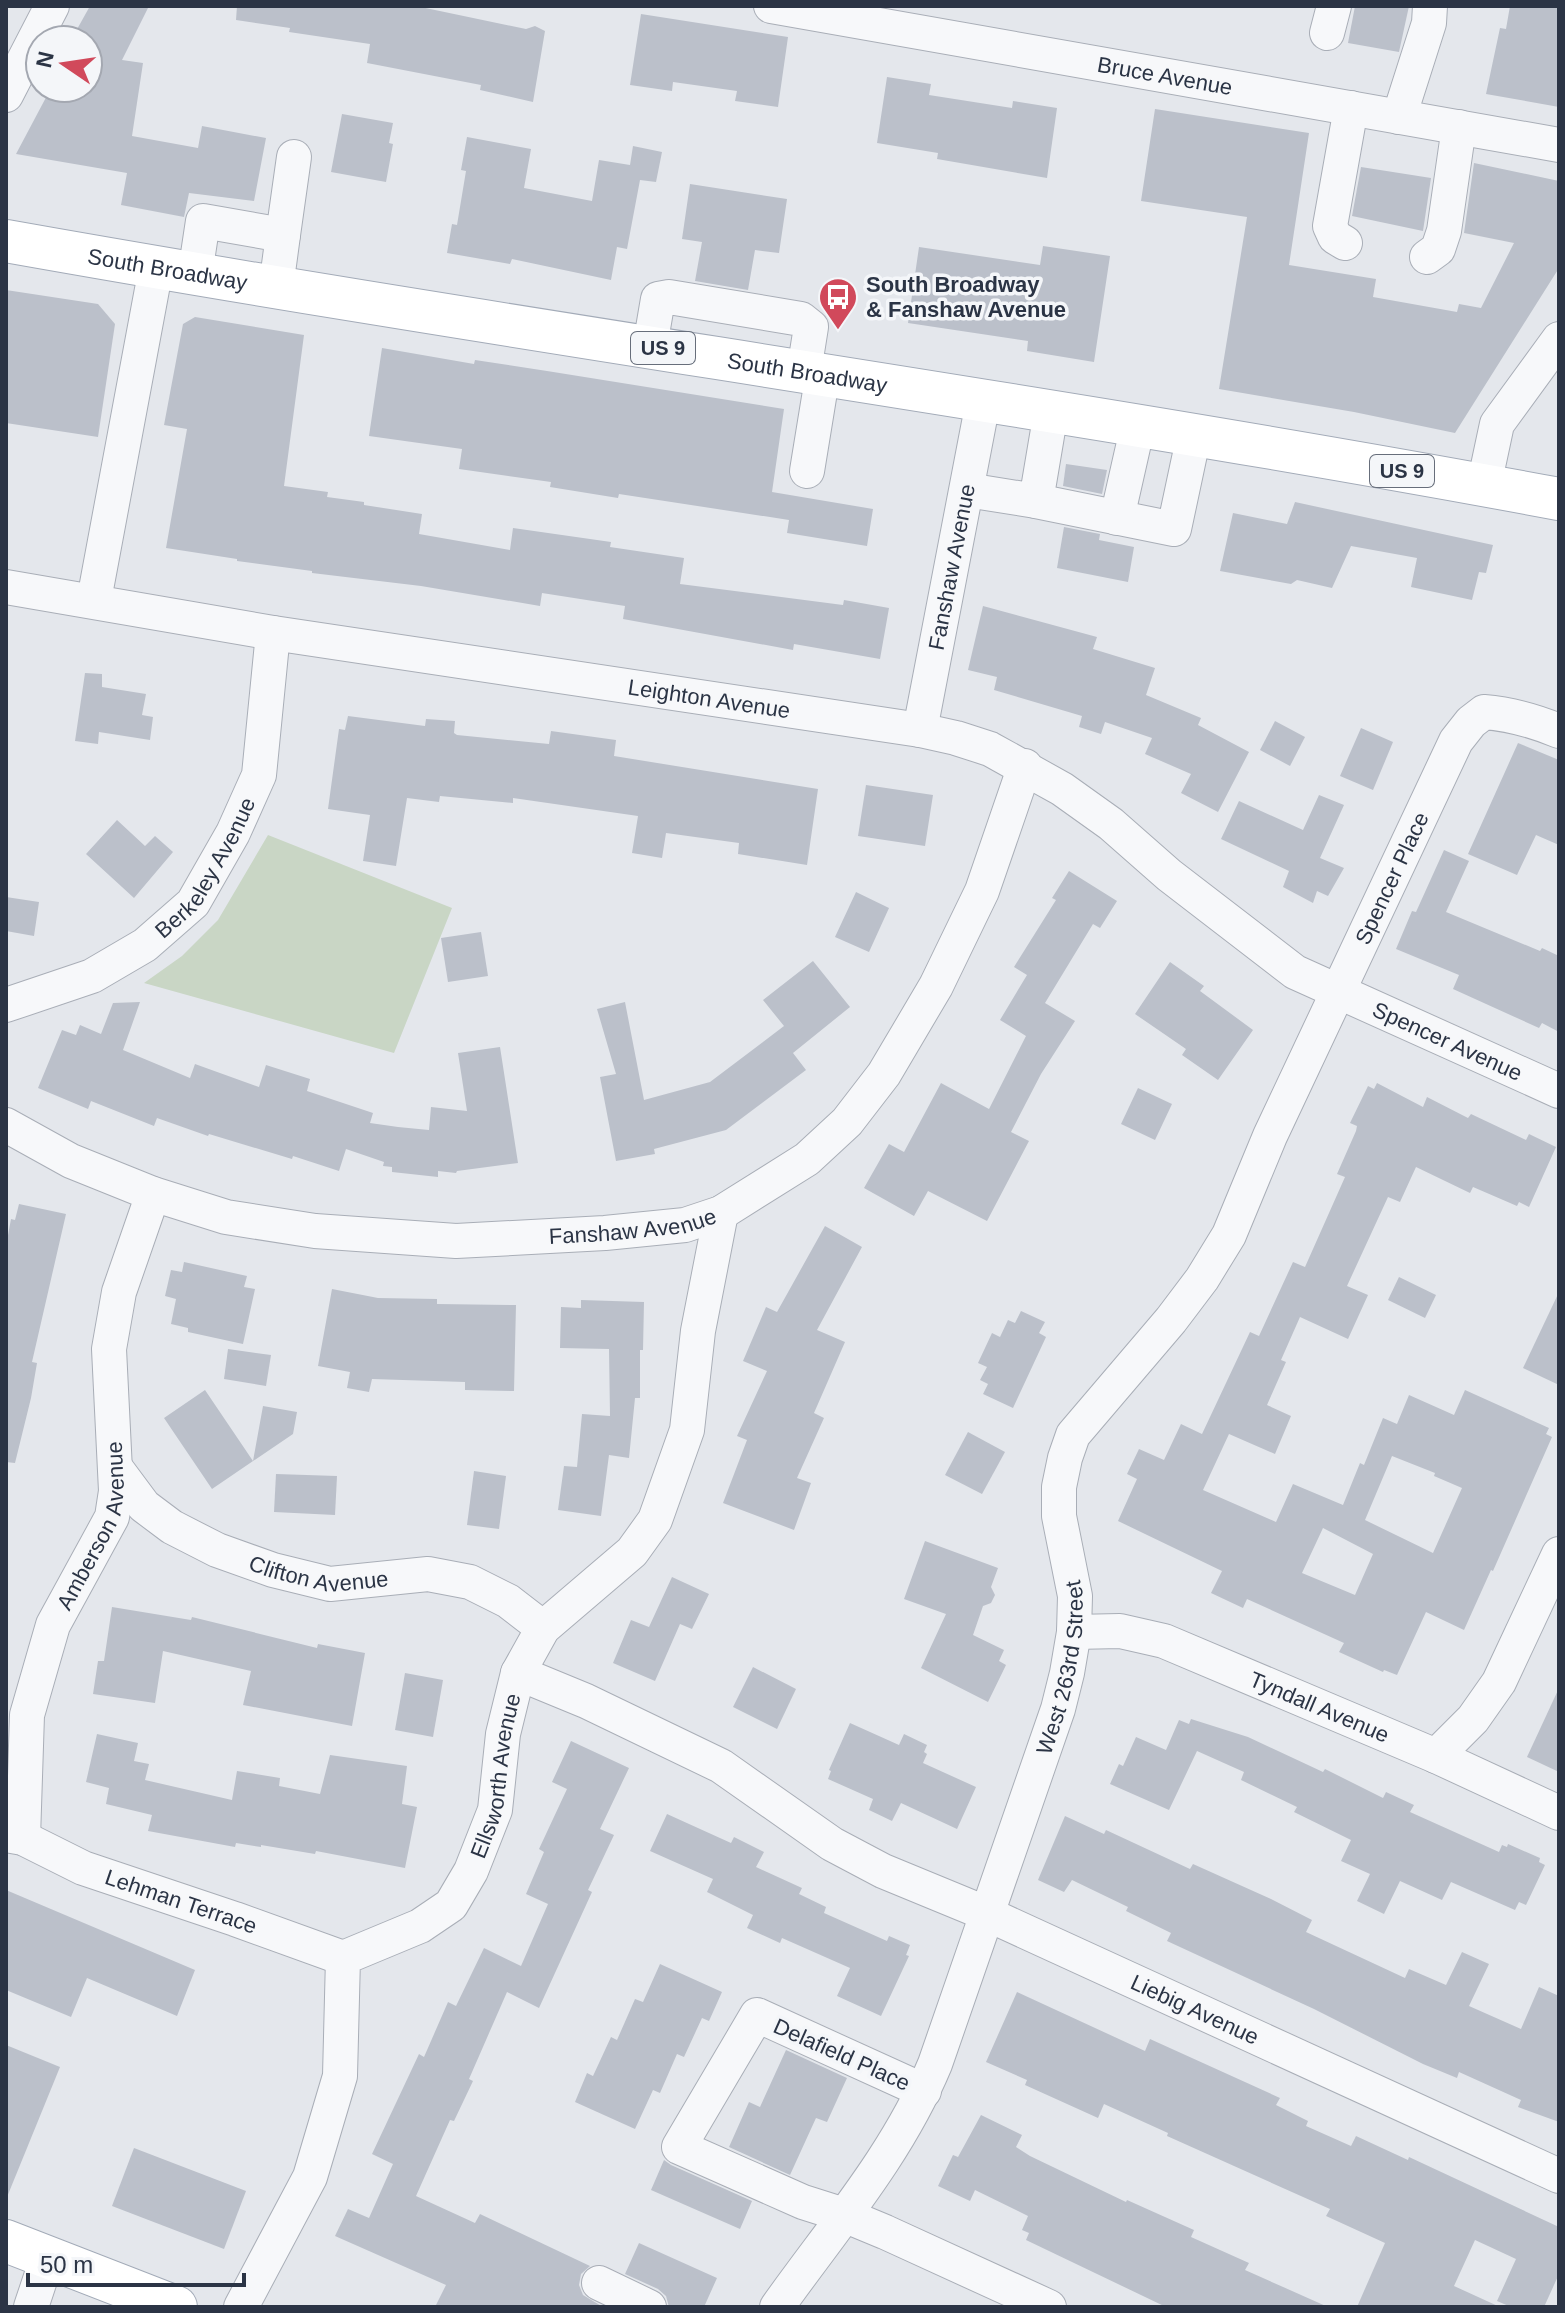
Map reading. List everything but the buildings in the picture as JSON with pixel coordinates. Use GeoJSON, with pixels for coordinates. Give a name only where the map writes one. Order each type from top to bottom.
{"type":"FeatureCollection","features":[{"type":"Feature","properties":{"kind":"main road","name":"South Broadway"},"geometry":{"type":"LineString","coordinates":[[6,241],[1138,425],[1559,499]]}},
{"type":"Feature","properties":{"kind":"main road"},"geometry":{"type":"LineString","coordinates":[[6,2241],[176,2307]]}},
{"type":"Feature","properties":{"kind":"street"},"geometry":{"type":"LineString","coordinates":[[6,95],[52,6]]}},
{"type":"Feature","properties":{"kind":"street","name":"Bruce Avenue"},"geometry":{"type":"LineString","coordinates":[[771,6],[1559,145]]}},
{"type":"Feature","properties":{"kind":"street"},"geometry":{"type":"LineString","coordinates":[[1399,117],[1429,23],[1430,6]]}},
{"type":"Feature","properties":{"kind":"street"},"geometry":{"type":"LineString","coordinates":[[1345,243],[1335,237],[1330,226],[1351,108]]}},
{"type":"Feature","properties":{"kind":"street"},"geometry":{"type":"LineString","coordinates":[[1427,257],[1438,249],[1444,231],[1459,127]]}},
{"type":"Feature","properties":{"kind":"street"},"geometry":{"type":"LineString","coordinates":[[276,287],[294,157]]}},
{"type":"Feature","properties":{"kind":"street"},"geometry":{"type":"LineString","coordinates":[[94,600],[193,273],[235,227],[283,235]]}},
{"type":"Feature","properties":{"kind":"street"},"geometry":{"type":"LineString","coordinates":[[1484,485],[1497,424],[1559,339]]}},
{"type":"Feature","properties":{"kind":"street"},"geometry":{"type":"LineString","coordinates":[[807,471],[814,372]]}},
{"type":"Feature","properties":{"kind":"street","name":"Fanshaw Avenue"},"geometry":{"type":"LineString","coordinates":[[920,730],[983,402]]}},
{"type":"Feature","properties":{"kind":"street"},"geometry":{"type":"LineString","coordinates":[[1036,501],[1051,412]]}},
{"type":"Feature","properties":{"kind":"street"},"geometry":{"type":"LineString","coordinates":[[1117,518],[1138,425]]}},
{"type":"Feature","properties":{"kind":"street"},"geometry":{"type":"LineString","coordinates":[[967,490],[1174,529],[1194,435]]}},
{"type":"Feature","properties":{"kind":"street","name":"Leighton Avenue"},"geometry":{"type":"LineString","coordinates":[[6,587],[273,633],[920,730],[979,745],[1025,766],[1111,824],[1261,948],[1295,972],[1337,992]]}},
{"type":"Feature","properties":{"kind":"street","name":"Berkeley Avenue"},"geometry":{"type":"LineString","coordinates":[[6,1005],[92,976],[145,945],[193,903],[233,833],[259,775],[273,633]]}},
{"type":"Feature","properties":{"kind":"street","name":"Spencer Place"},"geometry":{"type":"LineString","coordinates":[[1337,992],[1456,741],[1471,722],[1484,712],[1503,713],[1559,731]]}},
{"type":"Feature","properties":{"kind":"street","name":"Fanshaw Avenue"},"geometry":{"type":"LineString","coordinates":[[6,1125],[71,1161],[153,1194],[241,1220],[315,1231],[456,1241],[605,1233],[685,1225],[721,1213],[807,1159],[847,1122],[884,1074],[936,986],[982,891],[1025,766]]}},
{"type":"Feature","properties":{"kind":"street","name":"Spencer Avenue"},"geometry":{"type":"LineString","coordinates":[[1337,992],[1559,1091]]}},
{"type":"Feature","properties":{"kind":"street","name":"West 263rd Street"},"geometry":{"type":"LineString","coordinates":[[777,2307],[879,2170],[924,2091],[1058,1709],[1074,1632],[1075,1596],[1059,1516],[1059,1487],[1073,1435],[1171,1320],[1202,1279],[1229,1235],[1270,1136],[1337,992]]}},
{"type":"Feature","properties":{"kind":"street","name":"Amberson Avenue"},"geometry":{"type":"LineString","coordinates":[[14,1836],[27,1715],[53,1625],[112,1517],[116,1491],[109,1349],[119,1292],[153,1194]]}},
{"type":"Feature","properties":{"kind":"street","name":"Ellsworth Avenue"},"geometry":{"type":"LineString","coordinates":[[343,1958],[420,1926],[451,1905],[471,1871],[495,1810],[503,1734],[518,1673],[543,1628],[632,1552],[655,1520],[687,1430],[698,1331],[721,1213]]}},
{"type":"Feature","properties":{"kind":"street","name":"Clifton Avenue"},"geometry":{"type":"LineString","coordinates":[[115,1467],[144,1506],[172,1527],[217,1550],[273,1570],[330,1584],[428,1574],[470,1582],[508,1601],[543,1628]]}},
{"type":"Feature","properties":{"kind":"street"},"geometry":{"type":"LineString","coordinates":[[1436,1756],[1473,1719],[1499,1682],[1559,1554]]}},
{"type":"Feature","properties":{"kind":"street","name":"Tyndall Avenue"},"geometry":{"type":"LineString","coordinates":[[1074,1632],[1120,1631],[1164,1641],[1436,1756],[1559,1813]]}},
{"type":"Feature","properties":{"kind":"street","name":"Liebig Avenue"},"geometry":{"type":"LineString","coordinates":[[518,1673],[586,1701],[721,1766],[832,1844],[883,1871],[985,1913],[1559,2176]]}},
{"type":"Feature","properties":{"kind":"street","name":"Lehman Terrace"},"geometry":{"type":"LineString","coordinates":[[14,1836],[83,1868],[343,1958]]}},
{"type":"Feature","properties":{"kind":"street"},"geometry":{"type":"LineString","coordinates":[[241,2307],[310,2177],[340,2076],[343,1958]]}},
{"type":"Feature","properties":{"kind":"street","name":"Delafield Place"},"geometry":{"type":"LineString","coordinates":[[844,2215],[803,2202],[679,2147],[757,2015],[924,2091]]}},
{"type":"Feature","properties":{"kind":"street"},"geometry":{"type":"LineString","coordinates":[[844,2215],[1049,2307]]}},
{"type":"Feature","properties":{"kind":"street"},"geometry":{"type":"LineString","coordinates":[[31,2307],[48,2256]]}},
{"type":"Feature","properties":{"kind":"street"},"geometry":{"type":"LineString","coordinates":[[599,2283],[649,2307]]}},
{"type":"Feature","properties":{"kind":"green space"},"geometry":{"type":"Polygon","coordinates":[[[268,835],[452,908],[394,1053],[144,983],[182,956],[218,920],[268,835]]]}},
{"type":"Feature","properties":{"kind":"place","name":"South Broadway & Fanshaw Avenue"},"geometry":{"type":"Point","coordinates":[838,331]}}]}
